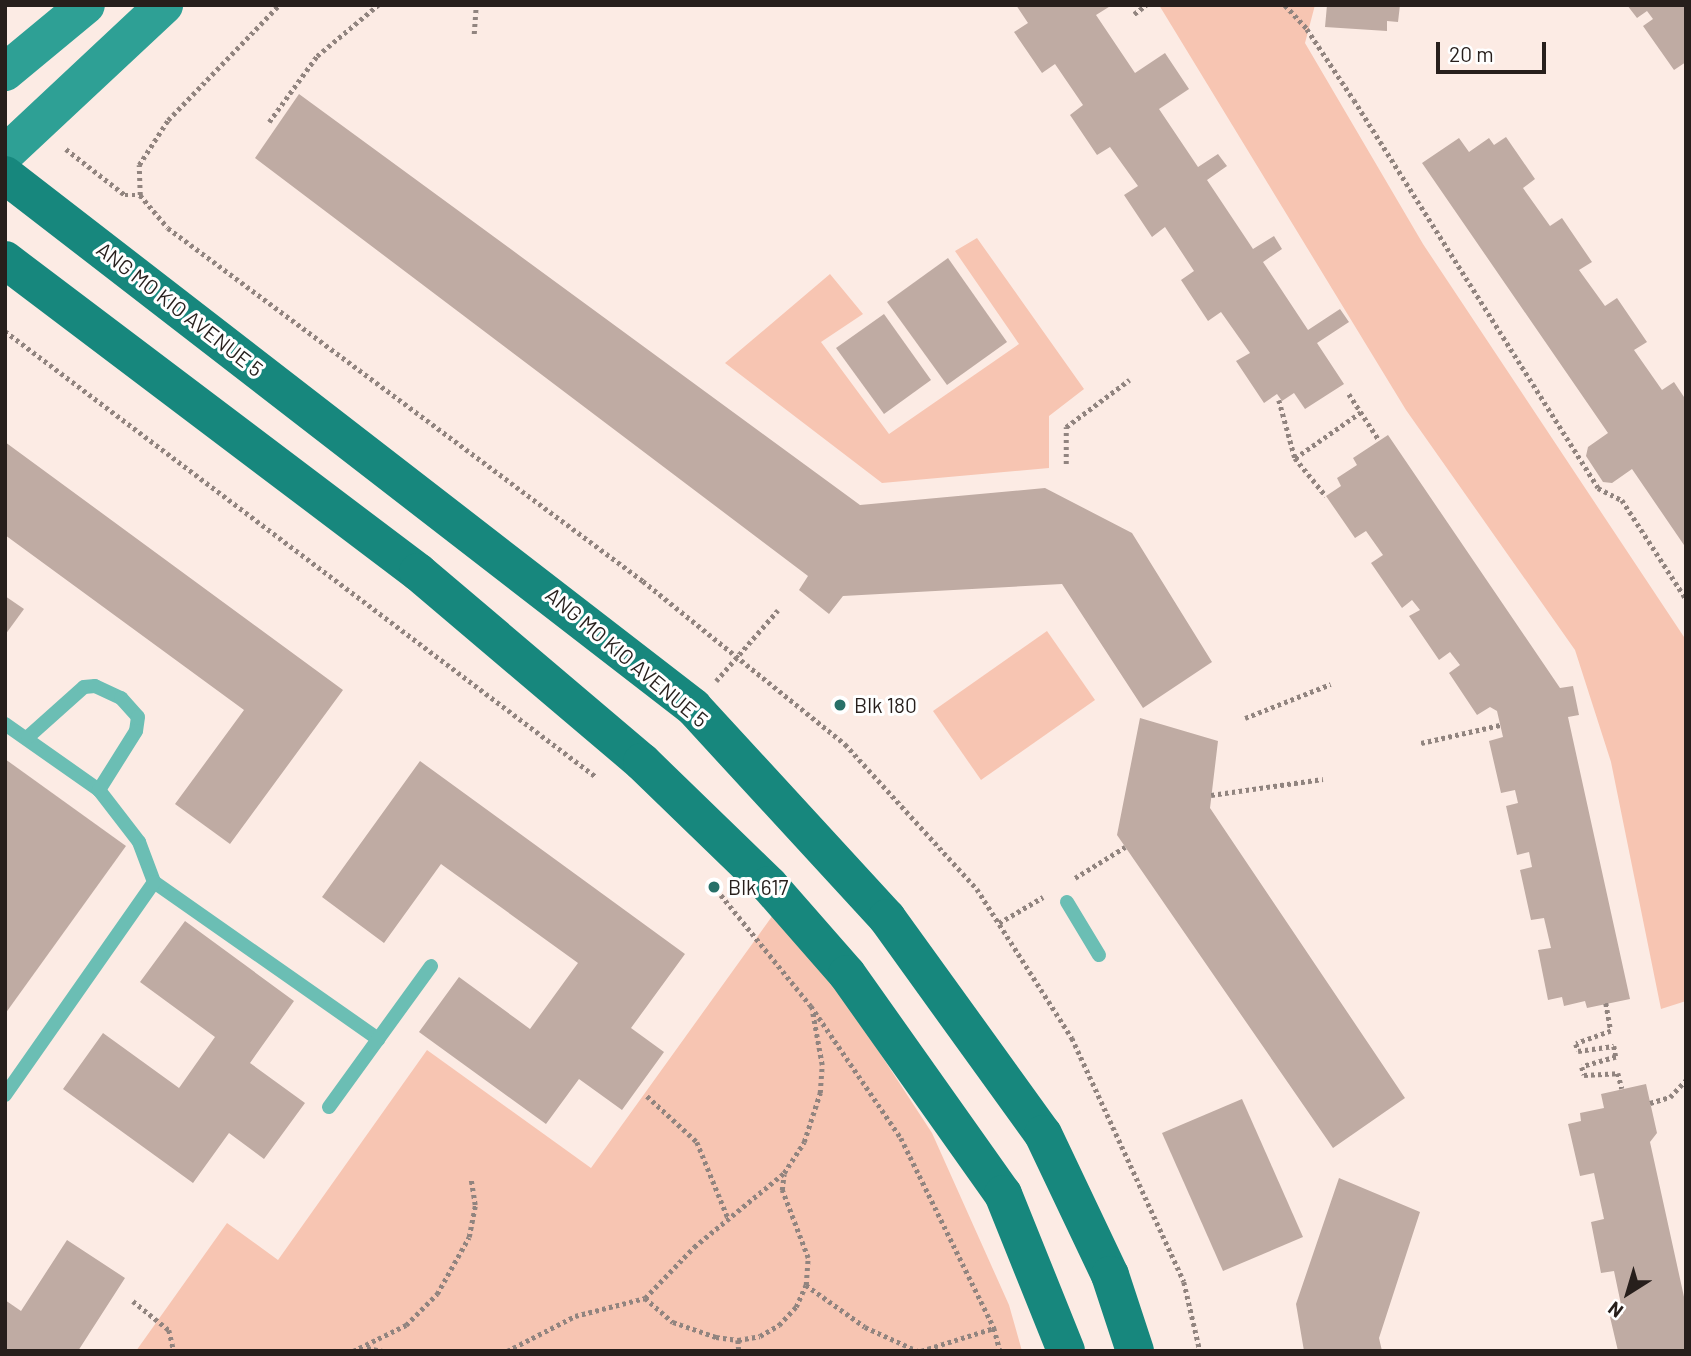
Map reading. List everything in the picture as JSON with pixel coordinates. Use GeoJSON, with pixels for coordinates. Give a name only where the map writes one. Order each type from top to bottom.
{"type":"FeatureCollection","features":[{"type":"Feature","properties":{"kind":"main road"},"geometry":{"type":"LineString","coordinates":[[5,72],[86,5]]}},
{"type":"Feature","properties":{"kind":"main road"},"geometry":{"type":"LineString","coordinates":[[5,154],[164,5]]}},
{"type":"Feature","properties":{"kind":"main road","name":"ANG MO KIO AVENUE 5"},"geometry":{"type":"LineString","coordinates":[[5,175],[693,707],[887,918],[1043,1134],[1110,1275],[1135,1351]]}},
{"type":"Feature","properties":{"kind":"main road"},"geometry":{"type":"LineString","coordinates":[[5,260],[418,572],[642,762],[769,886],[847,974],[1003,1194],[1066,1351]]}},
{"type":"Feature","properties":{"kind":"lane"},"geometry":{"type":"LineString","coordinates":[[28,737],[84,687],[95,686],[121,698],[138,717],[136,731],[99,790]]}},
{"type":"Feature","properties":{"kind":"lane"},"geometry":{"type":"LineString","coordinates":[[5,724],[28,737],[99,790],[139,842],[154,882],[378,1040]]}},
{"type":"Feature","properties":{"kind":"lane"},"geometry":{"type":"LineString","coordinates":[[5,1095],[154,882]]}},
{"type":"Feature","properties":{"kind":"lane"},"geometry":{"type":"LineString","coordinates":[[1067,902],[1099,955]]}},
{"type":"Feature","properties":{"kind":"lane"},"geometry":{"type":"LineString","coordinates":[[329,1107],[431,966]]}},
{"type":"Feature","properties":{"kind":"path"},"geometry":{"type":"LineString","coordinates":[[35,126],[125,195],[140,195],[139,165],[167,120],[279,5]]}},
{"type":"Feature","properties":{"kind":"path"},"geometry":{"type":"LineString","coordinates":[[269,122],[317,56],[378,5]]}},
{"type":"Feature","properties":{"kind":"path"},"geometry":{"type":"LineString","coordinates":[[474,34],[475,5]]}},
{"type":"Feature","properties":{"kind":"path"},"geometry":{"type":"LineString","coordinates":[[1134,14],[1146,5]]}},
{"type":"Feature","properties":{"kind":"path"},"geometry":{"type":"LineString","coordinates":[[1285,5],[1307,29],[1354,100],[1598,488],[1622,500],[1686,599]]}},
{"type":"Feature","properties":{"kind":"path"},"geometry":{"type":"LineString","coordinates":[[5,331],[606,784]]}},
{"type":"Feature","properties":{"kind":"path"},"geometry":{"type":"LineString","coordinates":[[1066,464],[1066,427],[1129,380]]}},
{"type":"Feature","properties":{"kind":"path"},"geometry":{"type":"LineString","coordinates":[[1349,394],[1379,440]]}},
{"type":"Feature","properties":{"kind":"path"},"geometry":{"type":"LineString","coordinates":[[1279,400],[1295,458],[1326,496]]}},
{"type":"Feature","properties":{"kind":"path"},"geometry":{"type":"LineString","coordinates":[[1295,458],[1361,412]]}},
{"type":"Feature","properties":{"kind":"path"},"geometry":{"type":"LineString","coordinates":[[740,655],[778,610]]}},
{"type":"Feature","properties":{"kind":"path"},"geometry":{"type":"LineString","coordinates":[[1245,718],[1331,684]]}},
{"type":"Feature","properties":{"kind":"path"},"geometry":{"type":"LineString","coordinates":[[1421,743],[1500,725]]}},
{"type":"Feature","properties":{"kind":"path"},"geometry":{"type":"LineString","coordinates":[[1211,795],[1323,779]]}},
{"type":"Feature","properties":{"kind":"path"},"geometry":{"type":"LineString","coordinates":[[714,887],[811,1006],[901,1138],[994,1328],[1000,1351]]}},
{"type":"Feature","properties":{"kind":"path"},"geometry":{"type":"LineString","coordinates":[[1606,1003],[1611,1031],[1576,1044],[1578,1051],[1614,1046],[1615,1057],[1582,1067],[1584,1075],[1618,1073],[1622,1089]]}},
{"type":"Feature","properties":{"kind":"path"},"geometry":{"type":"LineString","coordinates":[[507,1351],[575,1316],[645,1298],[728,1218],[784,1173],[804,1142],[821,1093],[822,1065],[811,1006]]}},
{"type":"Feature","properties":{"kind":"path"},"geometry":{"type":"LineString","coordinates":[[1650,1103],[1671,1097],[1686,1080]]}},
{"type":"Feature","properties":{"kind":"path"},"geometry":{"type":"LineString","coordinates":[[647,1096],[697,1142],[728,1218]]}},
{"type":"Feature","properties":{"kind":"path"},"geometry":{"type":"LineString","coordinates":[[645,1298],[673,1322],[738,1340],[760,1336],[779,1325],[796,1307],[806,1285],[808,1258],[782,1190],[784,1173]]}},
{"type":"Feature","properties":{"kind":"path"},"geometry":{"type":"LineString","coordinates":[[353,1351],[366,1348],[417,1317],[452,1272],[474,1220],[471,1180]]}},
{"type":"Feature","properties":{"kind":"path"},"geometry":{"type":"LineString","coordinates":[[806,1285],[865,1326],[919,1351],[994,1328]]}},
{"type":"Feature","properties":{"kind":"path"},"geometry":{"type":"LineString","coordinates":[[133,1301],[169,1330],[174,1351]]}},
{"type":"Feature","properties":{"kind":"path"},"geometry":{"type":"LineString","coordinates":[[738,1340],[739,1351]]}},
{"type":"Feature","properties":{"kind":"path"},"geometry":{"type":"LineString","coordinates":[[366,1348],[383,1351]]}},
{"type":"Feature","properties":{"kind":"shaded area"},"geometry":{"type":"Polygon","coordinates":[[[1159,5],[1315,5],[1305,43],[1423,244],[1686,640],[1686,1001],[1661,1009],[1611,762],[1575,650],[1406,410],[1159,5]]]}},
{"type":"Feature","properties":{"kind":"shaded area"},"geometry":{"type":"Polygon","coordinates":[[[977,238],[1084,389],[1049,416],[1049,468],[882,483],[725,363],[830,274],[863,314],[821,342],[889,434],[1019,344],[955,251],[977,238]]]}},
{"type":"Feature","properties":{"kind":"shaded area"},"geometry":{"type":"Polygon","coordinates":[[[1047,631],[1095,700],[981,780],[933,711],[1047,631]]]}},
{"type":"Feature","properties":{"kind":"shaded area"},"geometry":{"type":"Polygon","coordinates":[[[773,915],[842,995],[932,1133],[1009,1305],[1022,1351],[136,1351],[227,1223],[278,1260],[427,1050],[591,1168],[773,915]]]}},
{"type":"Feature","properties":{"kind":"building"},"geometry":{"type":"Polygon","coordinates":[[[1016,5],[1112,5],[1096,15],[1135,73],[1165,53],[1189,89],[1159,109],[1198,167],[1218,154],[1227,166],[1207,180],[1253,249],[1274,236],[1282,249],[1263,262],[1308,330],[1340,309],[1349,322],[1317,343],[1344,384],[1305,409],[1294,393],[1282,401],[1277,394],[1264,403],[1236,361],[1250,353],[1221,312],[1208,321],[1181,280],[1194,271],[1165,227],[1152,237],[1124,195],[1138,186],[1110,147],[1097,155],[1070,115],[1083,105],[1055,64],[1042,73],[1014,32],[1028,23],[1016,5]]]}},
{"type":"Feature","properties":{"kind":"building"},"geometry":{"type":"Polygon","coordinates":[[[1327,5],[1400,5],[1398,22],[1387,21],[1387,31],[1325,27],[1327,5]]]}},
{"type":"Feature","properties":{"kind":"building"},"geometry":{"type":"Polygon","coordinates":[[[1627,5],[1686,5],[1686,62],[1674,70],[1643,26],[1653,19],[1647,11],[1637,18],[1627,5]]]}},
{"type":"Feature","properties":{"kind":"building"},"geometry":{"type":"Polygon","coordinates":[[[299,94],[860,505],[1045,488],[1132,533],[1212,662],[1143,708],[1062,584],[843,596],[829,614],[799,590],[808,576],[255,158],[299,94]]]}},
{"type":"Feature","properties":{"kind":"building"},"geometry":{"type":"Polygon","coordinates":[[[1506,137],[1535,179],[1523,188],[1550,226],[1562,218],[1592,262],[1579,270],[1605,306],[1617,298],[1647,342],[1634,350],[1662,390],[1674,382],[1686,400],[1686,548],[1632,469],[1612,483],[1603,482],[1586,456],[1588,447],[1608,433],[1422,163],[1459,138],[1469,152],[1489,138],[1494,145],[1506,137]]]}},
{"type":"Feature","properties":{"kind":"building"},"geometry":{"type":"Polygon","coordinates":[[[948,258],[1007,342],[947,385],[887,302],[948,258]]]}},
{"type":"Feature","properties":{"kind":"building"},"geometry":{"type":"Polygon","coordinates":[[[884,314],[931,380],[884,414],[836,348],[884,314]]]}},
{"type":"Feature","properties":{"kind":"building"},"geometry":{"type":"Polygon","coordinates":[[[1388,435],[1560,688],[1573,686],[1579,715],[1568,717],[1630,999],[1587,1008],[1585,1001],[1564,1006],[1562,997],[1548,1000],[1538,950],[1551,948],[1544,918],[1531,920],[1520,870],[1532,867],[1529,852],[1517,855],[1506,806],[1518,803],[1515,790],[1501,793],[1489,741],[1503,737],[1497,711],[1490,707],[1477,715],[1449,673],[1460,665],[1450,652],[1439,660],[1409,616],[1420,610],[1412,600],[1402,608],[1371,563],[1383,555],[1366,531],[1355,538],[1326,496],[1341,486],[1337,478],[1357,465],[1353,458],[1388,435]]]}},
{"type":"Feature","properties":{"kind":"building"},"geometry":{"type":"Polygon","coordinates":[[[5,442],[343,690],[230,844],[175,804],[244,710],[5,535],[5,442]]]}},
{"type":"Feature","properties":{"kind":"building"},"geometry":{"type":"Polygon","coordinates":[[[5,596],[24,609],[5,635],[5,596]]]}},
{"type":"Feature","properties":{"kind":"building"},"geometry":{"type":"Polygon","coordinates":[[[1140,718],[1218,741],[1210,808],[1405,1098],[1333,1148],[1117,835],[1140,718]]]}},
{"type":"Feature","properties":{"kind":"building"},"geometry":{"type":"Polygon","coordinates":[[[5,759],[126,846],[5,1014],[5,759]]]}},
{"type":"Feature","properties":{"kind":"building"},"geometry":{"type":"Polygon","coordinates":[[[420,761],[685,954],[631,1028],[664,1052],[622,1110],[579,1079],[546,1124],[419,1032],[459,977],[530,1029],[578,963],[441,864],[384,943],[322,897],[420,761]]]}},
{"type":"Feature","properties":{"kind":"building"},"geometry":{"type":"Polygon","coordinates":[[[185,921],[294,1001],[250,1063],[305,1103],[264,1159],[229,1133],[193,1183],[63,1089],[103,1033],[179,1088],[215,1037],[140,982],[185,921]]]}},
{"type":"Feature","properties":{"kind":"building"},"geometry":{"type":"Polygon","coordinates":[[[1646,1084],[1657,1133],[1650,1142],[1686,1306],[1686,1351],[1618,1351],[1610,1317],[1623,1314],[1614,1271],[1601,1273],[1591,1222],[1604,1219],[1594,1173],[1580,1176],[1568,1124],[1581,1121],[1580,1113],[1604,1108],[1601,1094],[1646,1084]]]}},
{"type":"Feature","properties":{"kind":"building"},"geometry":{"type":"Polygon","coordinates":[[[1242,1099],[1303,1237],[1223,1271],[1162,1133],[1242,1099]]]}},
{"type":"Feature","properties":{"kind":"building"},"geometry":{"type":"Polygon","coordinates":[[[1339,1178],[1420,1212],[1379,1338],[1382,1351],[1304,1351],[1296,1304],[1339,1178]]]}},
{"type":"Feature","properties":{"kind":"building"},"geometry":{"type":"Polygon","coordinates":[[[67,1240],[125,1278],[78,1351],[5,1351],[5,1300],[21,1311],[67,1240]]]}},
{"type":"Feature","properties":{"kind":"place","name":"Blk 180"},"geometry":{"type":"Point","coordinates":[840,705]}},
{"type":"Feature","properties":{"kind":"place","name":"Blk 617"},"geometry":{"type":"Point","coordinates":[714,887]}}]}
